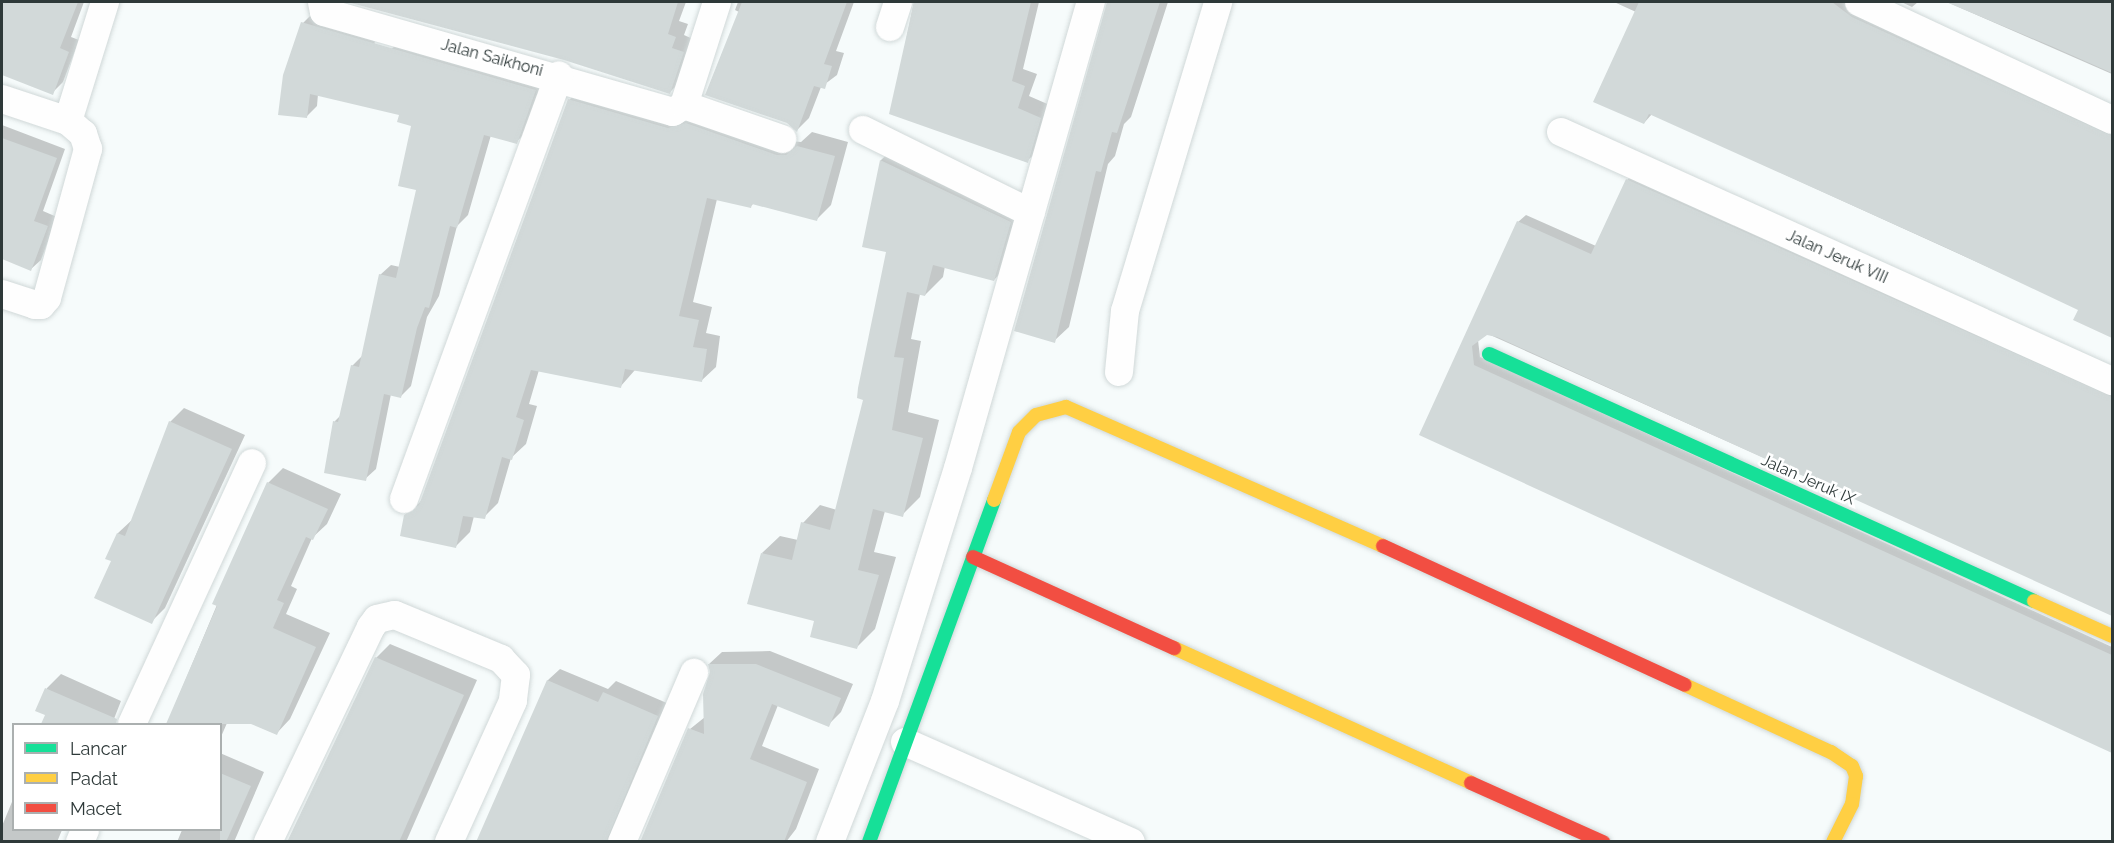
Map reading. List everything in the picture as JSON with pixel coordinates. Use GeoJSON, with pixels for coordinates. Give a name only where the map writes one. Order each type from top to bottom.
{"type":"FeatureCollection","features":[{"type":"Feature","properties":{"kind":"street"},"geometry":{"type":"LineString","coordinates":[[68,122],[105,2]]}},
{"type":"Feature","properties":{"kind":"street","name":"Jalan Saikhoni"},"geometry":{"type":"LineString","coordinates":[[321,2],[324,12],[782,139]]}},
{"type":"Feature","properties":{"kind":"street"},"geometry":{"type":"LineString","coordinates":[[677,109],[717,2]]}},
{"type":"Feature","properties":{"kind":"street"},"geometry":{"type":"LineString","coordinates":[[830,842],[885,701],[958,468],[1091,2]]}},
{"type":"Feature","properties":{"kind":"street"},"geometry":{"type":"LineString","coordinates":[[1119,372],[1125,311],[1218,2]]}},
{"type":"Feature","properties":{"kind":"street"},"geometry":{"type":"LineString","coordinates":[[1859,2],[2112,120]]}},
{"type":"Feature","properties":{"kind":"street"},"geometry":{"type":"LineString","coordinates":[[404,499],[559,76]]}},
{"type":"Feature","properties":{"kind":"street"},"geometry":{"type":"LineString","coordinates":[[2,99],[68,122],[83,134],[88,149],[47,298],[41,305],[34,305],[2,294]]}},
{"type":"Feature","properties":{"kind":"street"},"geometry":{"type":"LineString","coordinates":[[863,130],[1030,213]]}},
{"type":"Feature","properties":{"kind":"street","name":"Jalan Jeruk VIII"},"geometry":{"type":"LineString","coordinates":[[1561,132],[2112,381]]}},
{"type":"Feature","properties":{"kind":"street","name":"Jalan Jeruk IX"},"geometry":{"type":"LineString","coordinates":[[1489,354],[2112,636]]}},
{"type":"Feature","properties":{"kind":"street"},"geometry":{"type":"LineString","coordinates":[[869,842],[1019,432],[1036,414],[1051,407],[1085,412],[1830,752],[1852,766],[1856,776],[1852,804],[1833,842]]}},
{"type":"Feature","properties":{"kind":"street"},"geometry":{"type":"LineString","coordinates":[[132,723],[252,463]]}},
{"type":"Feature","properties":{"kind":"street"},"geometry":{"type":"LineString","coordinates":[[973,557],[1603,842]]}},
{"type":"Feature","properties":{"kind":"street"},"geometry":{"type":"LineString","coordinates":[[268,842],[371,627],[378,619],[396,615],[501,659],[516,675],[513,701],[449,842]]}},
{"type":"Feature","properties":{"kind":"street"},"geometry":{"type":"LineString","coordinates":[[622,842],[694,673]]}},
{"type":"Feature","properties":{"kind":"street"},"geometry":{"type":"LineString","coordinates":[[905,742],[1131,842]]}},
{"type":"Feature","properties":{"kind":"building"},"geometry":{"type":"Polygon","coordinates":[[[2,2],[78,2],[60,48],[69,52],[53,95],[2,75],[2,2]]]}},
{"type":"Feature","properties":{"kind":"building"},"geometry":{"type":"Polygon","coordinates":[[[347,2],[678,2],[668,34],[676,37],[672,48],[684,52],[670,94],[564,60],[347,2]]]}},
{"type":"Feature","properties":{"kind":"building"},"geometry":{"type":"Polygon","coordinates":[[[742,2],[847,2],[824,64],[832,66],[825,89],[814,86],[797,132],[787,123],[705,95],[742,2]]]}},
{"type":"Feature","properties":{"kind":"building"},"geometry":{"type":"Polygon","coordinates":[[[914,2],[1031,2],[1012,81],[1025,86],[1018,108],[1041,118],[1028,163],[889,114],[914,2]]]}},
{"type":"Feature","properties":{"kind":"building"},"geometry":{"type":"Polygon","coordinates":[[[1107,2],[1160,2],[1117,133],[1112,132],[1101,172],[1096,171],[1055,343],[1014,331],[1107,2]]]}},
{"type":"Feature","properties":{"kind":"building"},"geometry":{"type":"Polygon","coordinates":[[[1639,2],[1832,2],[1852,17],[2112,136],[2112,338],[2073,320],[2078,310],[1949,249],[1649,114],[1644,124],[1593,102],[1639,2]]]}},
{"type":"Feature","properties":{"kind":"building"},"geometry":{"type":"Polygon","coordinates":[[[1946,2],[2112,2],[2112,73],[2051,46],[1946,2]]]}},
{"type":"Feature","properties":{"kind":"building"},"geometry":{"type":"Polygon","coordinates":[[[301,22],[536,90],[517,144],[484,135],[457,228],[450,226],[429,308],[425,307],[417,328],[401,398],[384,394],[366,481],[324,473],[333,421],[338,422],[351,365],[359,367],[379,274],[396,278],[416,190],[398,186],[411,126],[397,122],[399,115],[310,94],[307,118],[278,115],[283,75],[301,22]]]}},
{"type":"Feature","properties":{"kind":"building"},"geometry":{"type":"Polygon","coordinates":[[[568,99],[668,128],[686,123],[777,155],[786,155],[797,146],[835,156],[817,221],[752,204],[751,208],[707,198],[679,316],[699,320],[693,347],[707,349],[702,382],[625,369],[621,388],[531,370],[516,417],[524,420],[512,460],[502,457],[485,519],[463,516],[456,548],[400,536],[404,515],[419,505],[568,99]]]}},
{"type":"Feature","properties":{"kind":"building"},"geometry":{"type":"Polygon","coordinates":[[[2,138],[57,158],[34,221],[48,226],[31,271],[2,259],[2,138]]]}},
{"type":"Feature","properties":{"kind":"building"},"geometry":{"type":"Polygon","coordinates":[[[880,160],[1011,222],[994,281],[933,265],[925,296],[907,292],[894,357],[904,358],[892,430],[923,438],[903,517],[873,509],[858,570],[879,575],[857,649],[810,637],[814,621],[747,604],[761,553],[792,560],[801,522],[830,530],[863,400],[857,398],[858,388],[886,252],[862,247],[880,160]]]}},
{"type":"Feature","properties":{"kind":"building"},"geometry":{"type":"Polygon","coordinates":[[[1626,179],[2112,397],[2112,616],[1497,337],[1487,335],[1472,346],[1474,365],[2112,655],[2112,753],[1419,435],[1517,221],[1591,254],[1626,179]]]}},
{"type":"Feature","properties":{"kind":"building"},"geometry":{"type":"Polygon","coordinates":[[[169,421],[232,449],[152,624],[94,598],[111,561],[105,559],[117,533],[125,536],[169,421]]]}},
{"type":"Feature","properties":{"kind":"building"},"geometry":{"type":"Polygon","coordinates":[[[267,482],[328,509],[313,540],[306,537],[277,600],[284,603],[273,628],[316,647],[277,735],[251,724],[166,723],[217,606],[212,604],[267,482]]]}},
{"type":"Feature","properties":{"kind":"building"},"geometry":{"type":"Polygon","coordinates":[[[375,657],[464,695],[399,842],[287,842],[375,657]]]}},
{"type":"Feature","properties":{"kind":"building"},"geometry":{"type":"Polygon","coordinates":[[[708,664],[756,664],[841,698],[829,727],[772,704],[750,759],[807,782],[784,842],[640,842],[688,728],[704,734],[703,694],[710,672],[708,664]]]}},
{"type":"Feature","properties":{"kind":"building"},"geometry":{"type":"Polygon","coordinates":[[[547,680],[598,702],[603,692],[658,716],[606,842],[476,842],[547,680]]]}},
{"type":"Feature","properties":{"kind":"building"},"geometry":{"type":"Polygon","coordinates":[[[45,688],[117,719],[116,723],[41,723],[45,715],[35,711],[45,688]]]}},
{"type":"Feature","properties":{"kind":"building"},"geometry":{"type":"Polygon","coordinates":[[[222,774],[251,786],[226,842],[220,842],[222,774]]]}},
{"type":"Feature","properties":{"kind":"traffic: fast"},"geometry":{"type":"LineString","coordinates":[[1489,354],[2034,601]]}},
{"type":"Feature","properties":{"kind":"traffic: fast"},"geometry":{"type":"LineString","coordinates":[[869,842],[994,500]]}},
{"type":"Feature","properties":{"kind":"traffic: slow"},"geometry":{"type":"LineString","coordinates":[[994,500],[1019,432],[1036,415],[1066,407],[1383,546]]}},
{"type":"Feature","properties":{"kind":"traffic: slow"},"geometry":{"type":"LineString","coordinates":[[2034,601],[2112,636]]}},
{"type":"Feature","properties":{"kind":"traffic: slow"},"geometry":{"type":"LineString","coordinates":[[1174,648],[1471,783]]}},
{"type":"Feature","properties":{"kind":"traffic: slow"},"geometry":{"type":"LineString","coordinates":[[1685,685],[1831,752],[1852,766],[1856,776],[1852,804],[1833,842]]}},
{"type":"Feature","properties":{"kind":"traffic: jam"},"geometry":{"type":"LineString","coordinates":[[1383,546],[1685,685]]}},
{"type":"Feature","properties":{"kind":"traffic: jam"},"geometry":{"type":"LineString","coordinates":[[973,557],[1174,648]]}},
{"type":"Feature","properties":{"kind":"traffic: jam"},"geometry":{"type":"LineString","coordinates":[[1471,783],[1603,842]]}}]}
